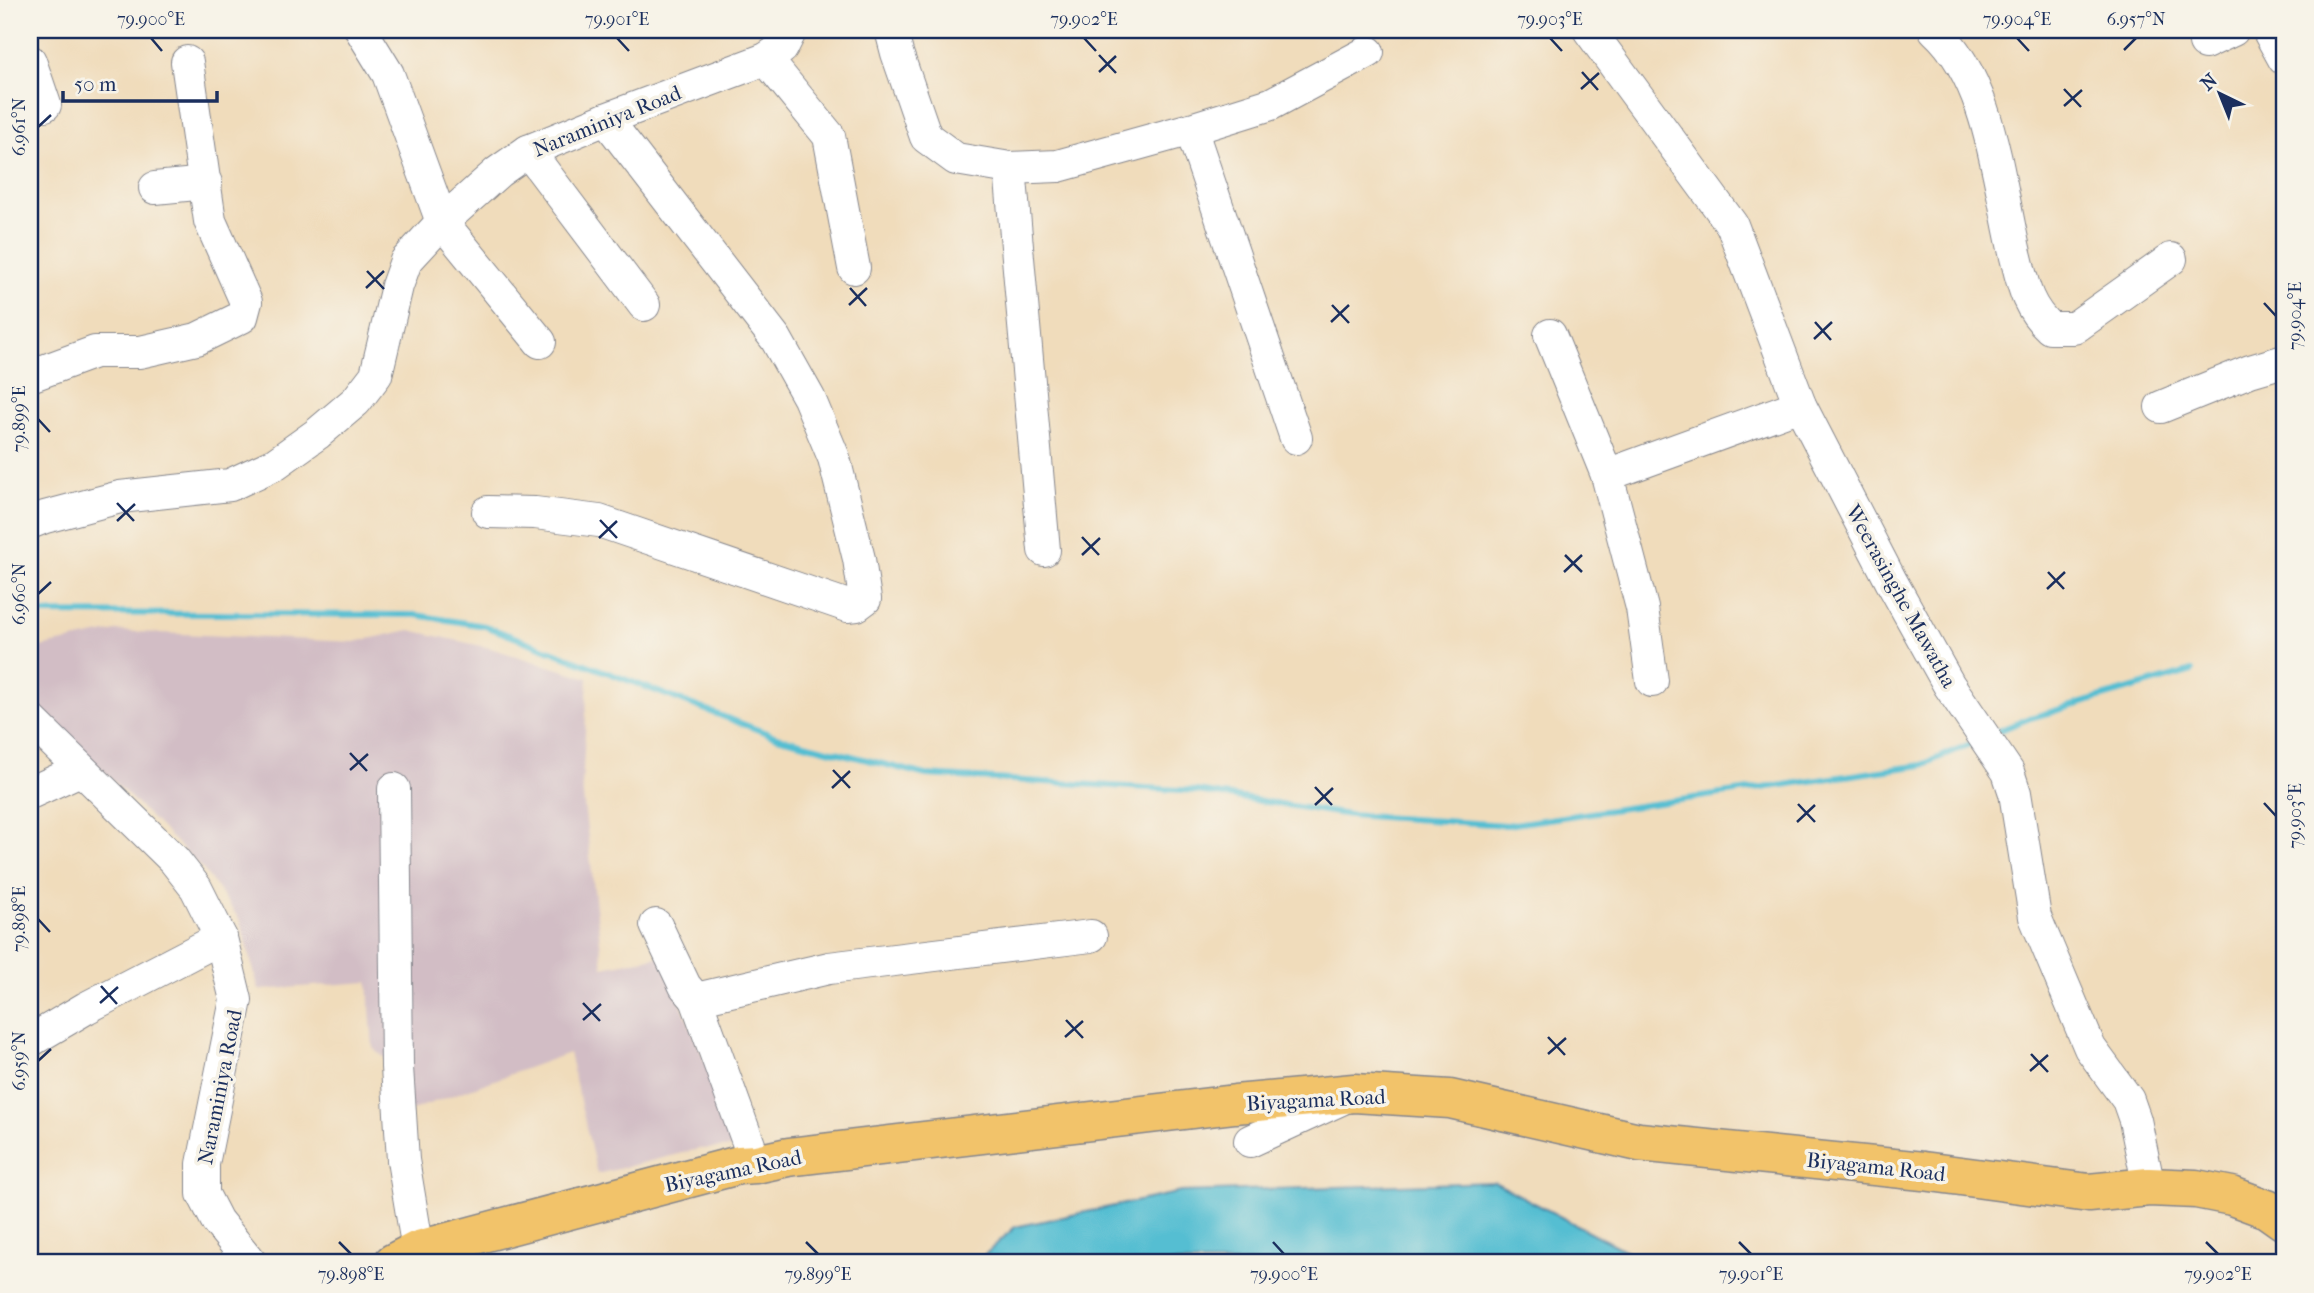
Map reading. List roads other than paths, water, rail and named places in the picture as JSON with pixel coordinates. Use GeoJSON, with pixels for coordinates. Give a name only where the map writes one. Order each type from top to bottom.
{"type":"FeatureCollection","features":[{"type":"Feature","properties":{"kind":"main road","name":"Biyagama Road"},"geometry":{"type":"LineString","coordinates":[[405,1256],[739,1165],[801,1155],[1235,1104],[1354,1093],[1450,1098],[1639,1142],[1923,1171],[2089,1193],[2149,1187],[2196,1189],[2232,1196],[2267,1209],[2284,1221]]}},
{"type":"Feature","properties":{"kind":"street"},"geometry":{"type":"LineString","coordinates":[[361,30],[388,74],[442,222],[540,342]]}},
{"type":"Feature","properties":{"kind":"street","name":"Naraminiya Road"},"geometry":{"type":"LineString","coordinates":[[30,523],[45,516],[120,497],[230,485],[275,464],[317,434],[356,401],[376,374],[397,286],[406,261],[442,222],[498,172],[528,151],[766,59],[782,48],[791,30]]}},
{"type":"Feature","properties":{"kind":"street"},"geometry":{"type":"LineString","coordinates":[[891,30],[926,137],[956,159],[1010,168],[1058,166],[1191,129],[1280,115],[1368,52]]}},
{"type":"Feature","properties":{"kind":"street","name":"Weerasinghe Mawatha"},"geometry":{"type":"LineString","coordinates":[[1589,30],[1732,225],[1800,405],[1891,581],[1949,685],[2008,772],[2015,793],[2035,917],[2090,1048],[2128,1100],[2135,1119],[2149,1187]]}},
{"type":"Feature","properties":{"kind":"street"},"geometry":{"type":"LineString","coordinates":[[1935,30],[1957,55],[1973,83],[1990,142],[2023,286],[2036,315],[2050,328],[2074,327],[2171,259]]}},
{"type":"Feature","properties":{"kind":"street"},"geometry":{"type":"LineString","coordinates":[[2205,43],[2234,30]]}},
{"type":"Feature","properties":{"kind":"street"},"geometry":{"type":"LineString","coordinates":[[2269,30],[2284,59]]}},
{"type":"Feature","properties":{"kind":"street"},"geometry":{"type":"LineString","coordinates":[[766,59],[829,136],[854,268]]}},
{"type":"Feature","properties":{"kind":"street"},"geometry":{"type":"LineString","coordinates":[[30,61],[45,105]]}},
{"type":"Feature","properties":{"kind":"street"},"geometry":{"type":"LineString","coordinates":[[30,376],[95,352],[140,352],[197,338],[242,317],[246,302],[210,221],[187,62]]}},
{"type":"Feature","properties":{"kind":"street"},"geometry":{"type":"LineString","coordinates":[[488,512],[535,513],[599,521],[848,606],[857,605],[865,599],[859,559],[834,458],[809,398],[776,339],[606,119]]}},
{"type":"Feature","properties":{"kind":"street"},"geometry":{"type":"LineString","coordinates":[[1191,129],[1296,438]]}},
{"type":"Feature","properties":{"kind":"street"},"geometry":{"type":"LineString","coordinates":[[528,151],[644,305]]}},
{"type":"Feature","properties":{"kind":"street"},"geometry":{"type":"LineString","coordinates":[[1010,168],[1044,550]]}},
{"type":"Feature","properties":{"kind":"street"},"geometry":{"type":"LineString","coordinates":[[155,188],[206,183]]}},
{"type":"Feature","properties":{"kind":"street"},"geometry":{"type":"LineString","coordinates":[[1550,335],[1607,475],[1642,608],[1652,681]]}},
{"type":"Feature","properties":{"kind":"street"},"geometry":{"type":"LineString","coordinates":[[2161,407],[2250,371],[2284,361]]}},
{"type":"Feature","properties":{"kind":"street"},"geometry":{"type":"LineString","coordinates":[[1607,475],[1800,405]]}},
{"type":"Feature","properties":{"kind":"street","name":"Naraminiya Road"},"geometry":{"type":"LineString","coordinates":[[30,719],[174,860],[196,888],[220,938],[236,1000],[203,1164],[204,1194],[217,1222],[251,1263]]}},
{"type":"Feature","properties":{"kind":"street"},"geometry":{"type":"LineString","coordinates":[[30,793],[80,770]]}},
{"type":"Feature","properties":{"kind":"street"},"geometry":{"type":"LineString","coordinates":[[394,789],[397,1067],[405,1256]]}},
{"type":"Feature","properties":{"kind":"street"},"geometry":{"type":"LineString","coordinates":[[656,925],[685,986],[696,999],[756,1164]]}},
{"type":"Feature","properties":{"kind":"street"},"geometry":{"type":"LineString","coordinates":[[696,999],[829,968],[1091,936]]}},
{"type":"Feature","properties":{"kind":"street"},"geometry":{"type":"LineString","coordinates":[[30,1041],[97,1002],[220,938]]}},
{"type":"Feature","properties":{"kind":"street"},"geometry":{"type":"LineString","coordinates":[[1250,1141],[1354,1093]]}},
{"type":"Feature","properties":{"kind":"water"},"geometry":{"type":"Polygon","coordinates":[[[1494,1182],[1649,1263],[976,1263],[1015,1227],[1181,1192],[1494,1182]]]}},
{"type":"Feature","properties":{"kind":"waterway"},"geometry":{"type":"LineString","coordinates":[[30,608],[38,613],[416,615],[485,626],[777,737],[926,775],[1197,791],[1349,815],[1507,825],[1922,765],[1977,741]]}},
{"type":"Feature","properties":{"kind":"waterway"},"geometry":{"type":"LineString","coordinates":[[1993,733],[2030,718],[2192,671]]}}]}
